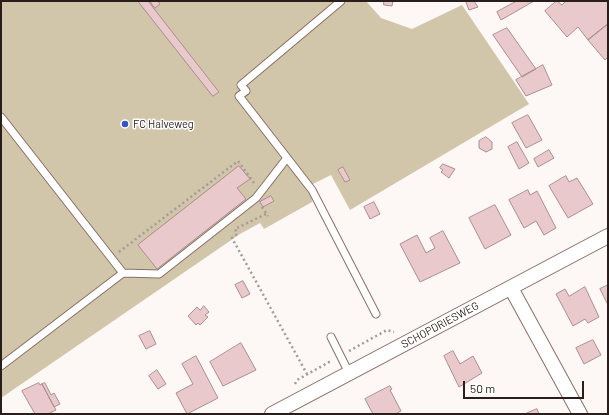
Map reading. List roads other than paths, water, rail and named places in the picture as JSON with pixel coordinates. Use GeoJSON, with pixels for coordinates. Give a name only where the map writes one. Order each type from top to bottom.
{"type":"FeatureCollection","features":[{"type":"Feature","properties":{"kind":"street","name":"SCHOPDRIESWEG"},"geometry":{"type":"LineString","coordinates":[[272,414],[608,236]]}},
{"type":"Feature","properties":{"kind":"street"},"geometry":{"type":"LineString","coordinates":[[512,288],[580,414]]}},
{"type":"Feature","properties":{"kind":"lane"},"geometry":{"type":"LineString","coordinates":[[341,1],[241,85],[246,91],[239,96],[312,190],[376,314]]}},
{"type":"Feature","properties":{"kind":"lane"},"geometry":{"type":"LineString","coordinates":[[1,117],[123,274]]}},
{"type":"Feature","properties":{"kind":"lane"},"geometry":{"type":"LineString","coordinates":[[1,366],[123,274],[159,274],[256,198],[287,158]]}},
{"type":"Feature","properties":{"kind":"lane"},"geometry":{"type":"LineString","coordinates":[[331,338],[349,373]]}},
{"type":"Feature","properties":{"kind":"place","name":"FC Halveweg"},"geometry":{"type":"Point","coordinates":[125,124]}}]}
